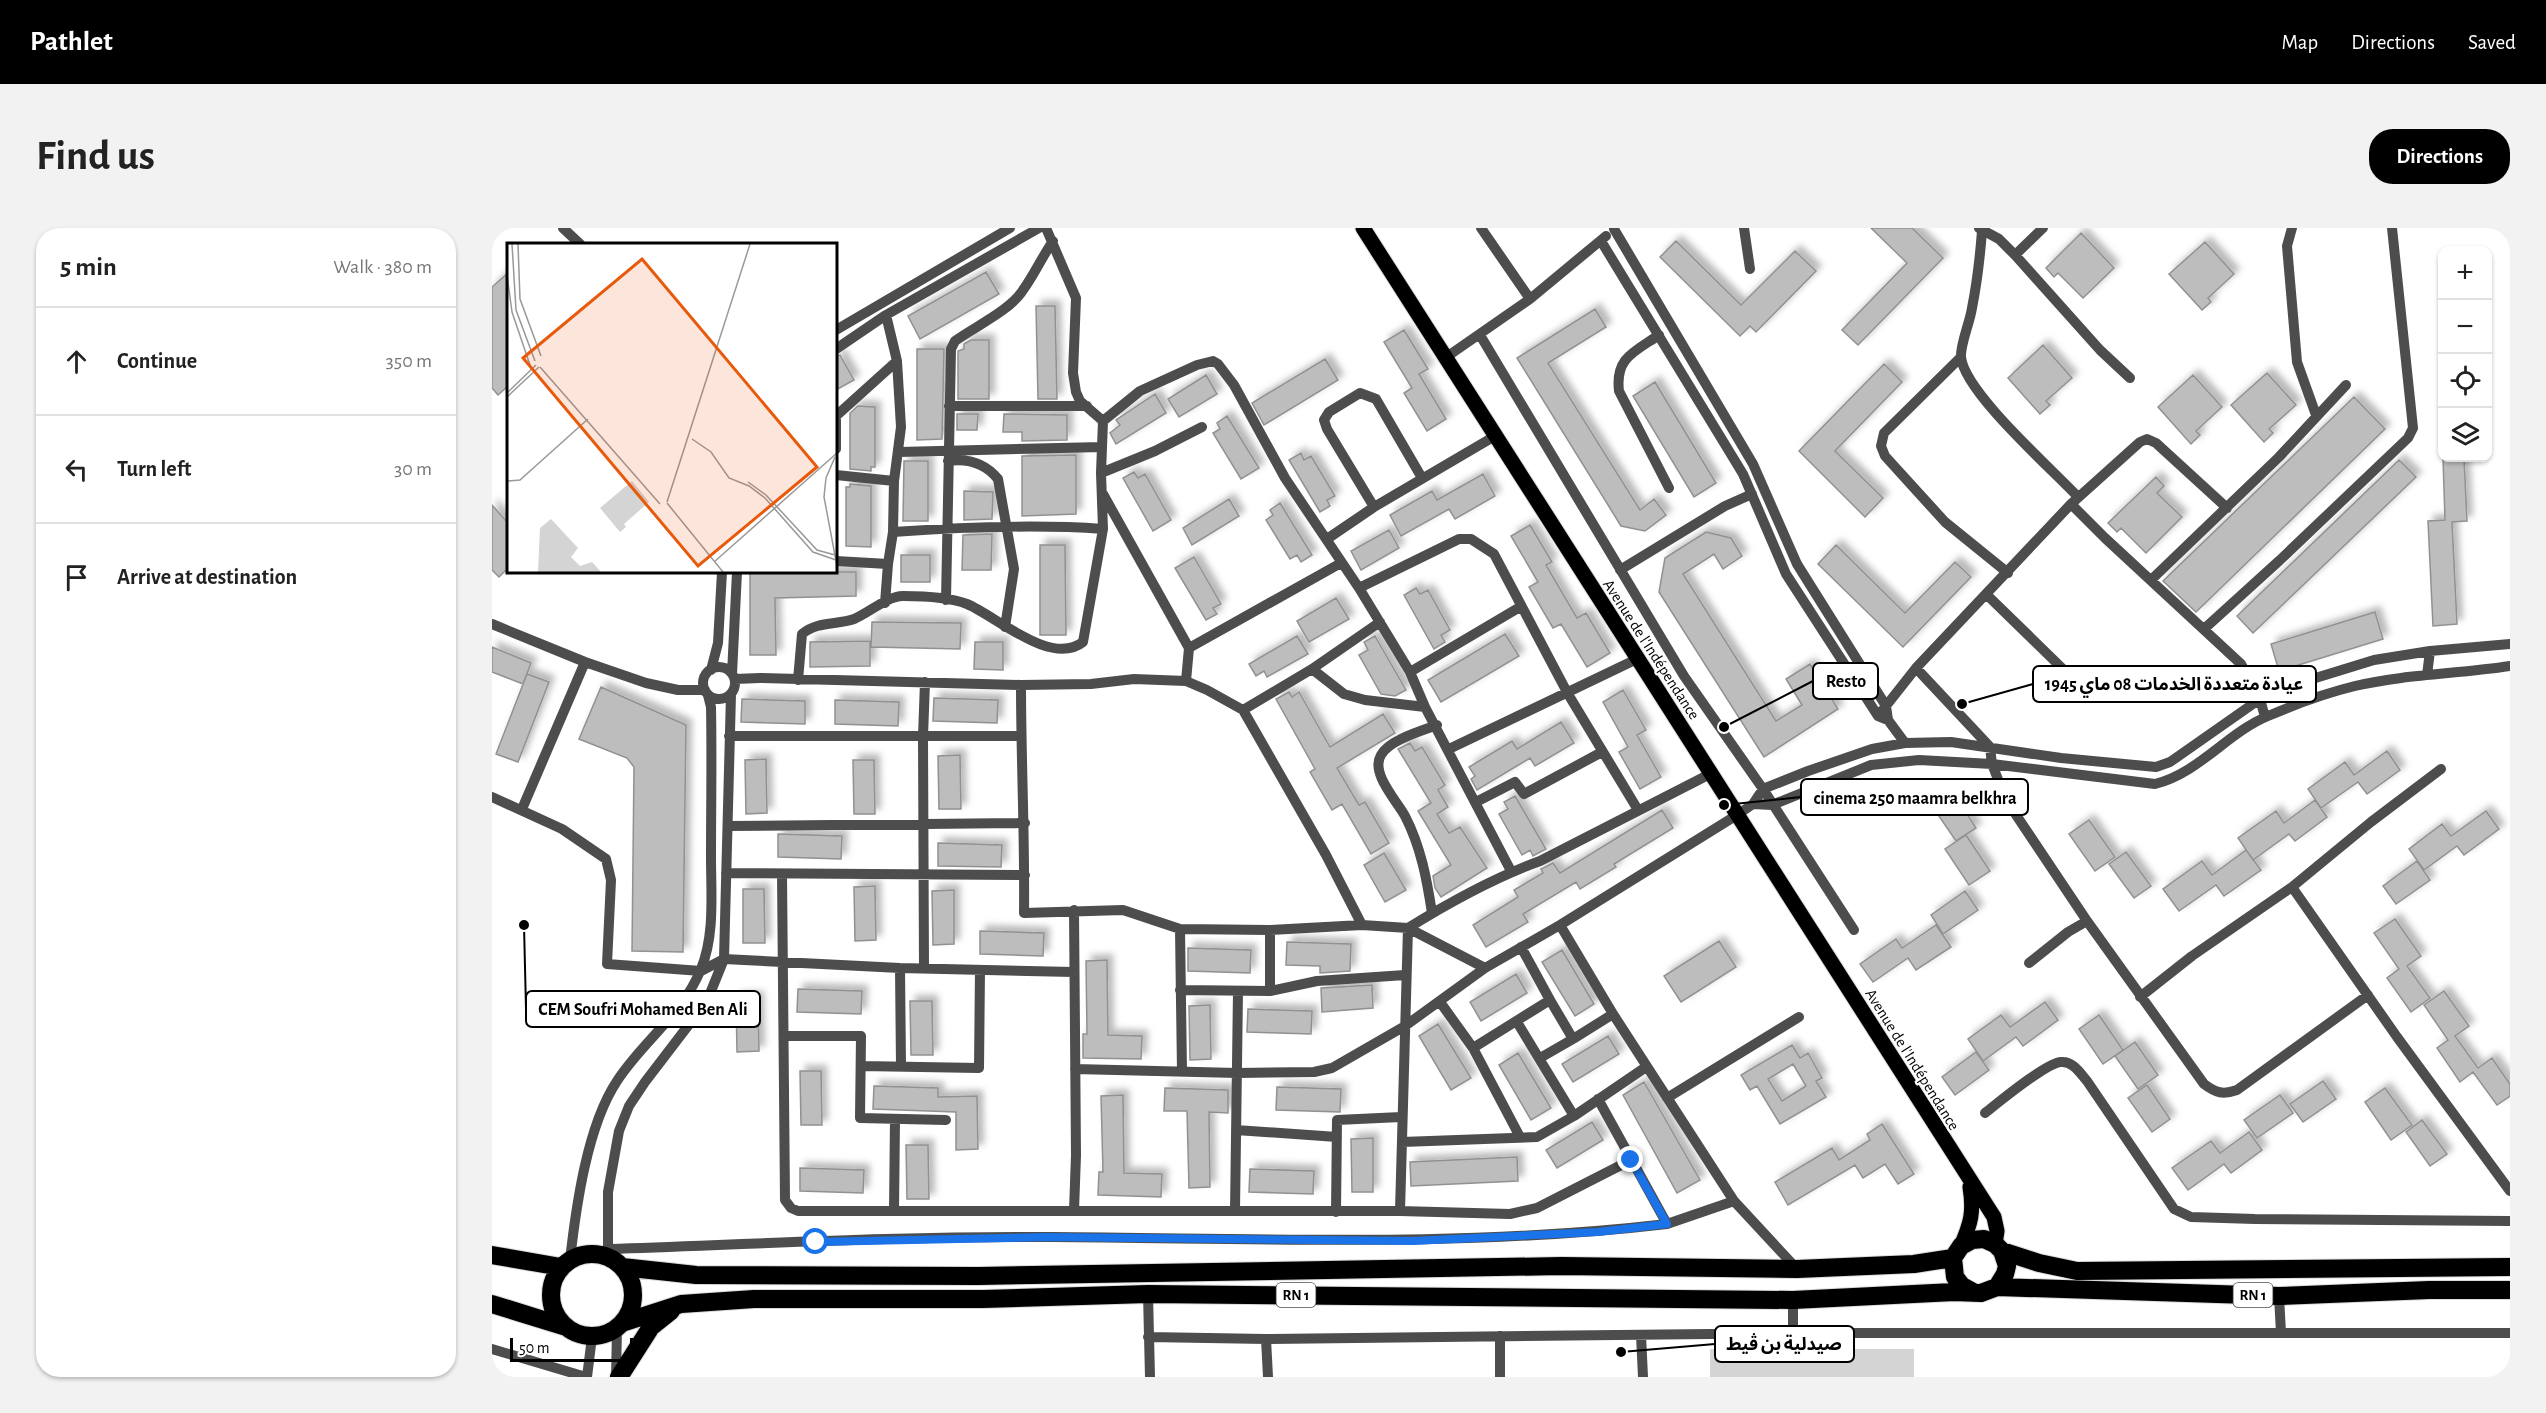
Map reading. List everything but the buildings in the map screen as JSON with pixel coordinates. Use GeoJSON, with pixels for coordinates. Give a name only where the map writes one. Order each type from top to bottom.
{"type":"FeatureCollection","features":[{"type":"Feature","properties":{"kind":"highway"},"geometry":{"type":"LineString","coordinates":[[1984,1239],[1999,1247],[2007,1266],[2006,1274],[1997,1287],[1990,1291],[1973,1292],[1962,1286],[1955,1277],[1957,1252],[1972,1240],[1984,1239]]}},
{"type":"Feature","properties":{"kind":"highway","name":"RN 1"},"geometry":{"type":"LineString","coordinates":[[1999,1247],[2039,1263],[2077,1271],[2510,1267]]}},
{"type":"Feature","properties":{"kind":"highway","name":"RN 1"},"geometry":{"type":"LineString","coordinates":[[613,1258],[696,1275],[783,1277],[990,1276],[1561,1266],[1797,1269],[1914,1264],[1957,1252]]}},
{"type":"Feature","properties":{"kind":"highway"},"geometry":{"type":"LineString","coordinates":[[492,1304],[578,1334],[592,1336],[620,1326],[632,1303],[633,1289],[613,1258],[589,1254],[566,1264],[554,1278],[551,1298],[557,1317],[566,1328]]}},
{"type":"Feature","properties":{"kind":"highway"},"geometry":{"type":"LineString","coordinates":[[492,1255],[566,1264]]}},
{"type":"Feature","properties":{"kind":"highway","name":"RN 1"},"geometry":{"type":"LineString","coordinates":[[1997,1287],[2280,1296],[2429,1290],[2510,1290]]}},
{"type":"Feature","properties":{"kind":"highway","name":"RN 1"},"geometry":{"type":"LineString","coordinates":[[620,1326],[681,1304],[754,1299],[983,1299],[1148,1294],[1793,1300],[1973,1292]]}},
{"type":"Feature","properties":{"kind":"highway"},"geometry":{"type":"LineString","coordinates":[[617,1377],[651,1328],[681,1304]]}},
{"type":"Feature","properties":{"kind":"main road","name":"Avenue de l'Indépendance"},"geometry":{"type":"LineString","coordinates":[[1363,228],[1994,1217],[1999,1247]]}},
{"type":"Feature","properties":{"kind":"main road"},"geometry":{"type":"LineString","coordinates":[[1957,1252],[1971,1224],[1973,1208],[1970,1181]]}},
{"type":"Feature","properties":{"kind":"street"},"geometry":{"type":"LineString","coordinates":[[564,228],[579,243]]}},
{"type":"Feature","properties":{"kind":"street"},"geometry":{"type":"LineString","coordinates":[[837,329],[997,231],[1010,228]]}},
{"type":"Feature","properties":{"kind":"street"},"geometry":{"type":"LineString","coordinates":[[837,348],[886,315],[1039,228]]}},
{"type":"Feature","properties":{"kind":"street"},"geometry":{"type":"LineString","coordinates":[[1046,228],[1076,298],[1073,373],[1076,392],[1080,401],[1103,421]]}},
{"type":"Feature","properties":{"kind":"street"},"geometry":{"type":"LineString","coordinates":[[1481,228],[1530,299]]}},
{"type":"Feature","properties":{"kind":"street"},"geometry":{"type":"LineString","coordinates":[[1744,228],[1750,269]]}},
{"type":"Feature","properties":{"kind":"street"},"geometry":{"type":"LineString","coordinates":[[2015,255],[2043,228]]}},
{"type":"Feature","properties":{"kind":"street"},"geometry":{"type":"LineString","coordinates":[[2292,228],[2287,246],[2297,362],[2316,415]]}},
{"type":"Feature","properties":{"kind":"street"},"geometry":{"type":"LineString","coordinates":[[2204,629],[2408,438],[2413,428],[2392,228]]}},
{"type":"Feature","properties":{"kind":"street"},"geometry":{"type":"LineString","coordinates":[[1445,358],[1530,299],[1615,229],[1753,464],[1787,545],[1805,578],[1886,706]]}},
{"type":"Feature","properties":{"kind":"street"},"geometry":{"type":"LineString","coordinates":[[2130,378],[2100,350],[1998,234],[1982,229],[1978,279],[1961,357],[1977,390],[2075,500],[2151,580],[2241,664],[2260,699],[2265,717]]}},
{"type":"Feature","properties":{"kind":"street"},"geometry":{"type":"LineString","coordinates":[[946,600],[951,349],[955,341],[1009,305],[1023,291],[1053,241]]}},
{"type":"Feature","properties":{"kind":"street"},"geometry":{"type":"LineString","coordinates":[[1601,241],[1729,450],[1752,494],[1786,574],[1883,718],[1905,743]]}},
{"type":"Feature","properties":{"kind":"street"},"geometry":{"type":"LineString","coordinates":[[885,603],[893,532],[894,481],[901,427],[897,362],[886,315]]}},
{"type":"Feature","properties":{"kind":"street"},"geometry":{"type":"LineString","coordinates":[[1480,335],[1684,676],[1763,789],[1854,930]]}},
{"type":"Feature","properties":{"kind":"street"},"geometry":{"type":"LineString","coordinates":[[1659,336],[1628,357],[1617,374],[1619,391],[1670,488]]}},
{"type":"Feature","properties":{"kind":"street"},"geometry":{"type":"LineString","coordinates":[[1961,357],[1884,433],[1881,446],[1884,456],[1944,522],[2008,573]]}},
{"type":"Feature","properties":{"kind":"street"},"geometry":{"type":"LineString","coordinates":[[798,680],[802,634],[821,625],[851,620],[900,596],[965,603],[1022,637],[1057,647],[1072,648],[1083,642],[1103,529],[1101,473],[1103,421],[1140,391],[1197,365],[1213,361],[1234,385],[1285,478],[1328,539],[1410,672],[1425,706],[1437,725],[1511,872]]}},
{"type":"Feature","properties":{"kind":"street"},"geometry":{"type":"LineString","coordinates":[[837,415],[897,362]]}},
{"type":"Feature","properties":{"kind":"street"},"geometry":{"type":"LineString","coordinates":[[2151,580],[2279,457],[2346,385]]}},
{"type":"Feature","properties":{"kind":"street"},"geometry":{"type":"LineString","coordinates":[[1374,507],[1326,429],[1324,420],[1329,412],[1360,393],[1376,399],[1422,478]]}},
{"type":"Feature","properties":{"kind":"street"},"geometry":{"type":"LineString","coordinates":[[949,406],[1087,406]]}},
{"type":"Feature","properties":{"kind":"street"},"geometry":{"type":"LineString","coordinates":[[1101,473],[1155,452],[1202,427]]}},
{"type":"Feature","properties":{"kind":"street"},"geometry":{"type":"LineString","coordinates":[[1328,539],[1374,507],[1495,436]]}},
{"type":"Feature","properties":{"kind":"street"},"geometry":{"type":"LineString","coordinates":[[1883,718],[1886,706],[1916,668],[2075,500],[2140,442],[2147,439],[2156,442],[2227,507]]}},
{"type":"Feature","properties":{"kind":"street"},"geometry":{"type":"LineString","coordinates":[[948,456],[1102,447]]}},
{"type":"Feature","properties":{"kind":"street"},"geometry":{"type":"LineString","coordinates":[[898,452],[962,459],[990,468],[998,479],[1014,569],[1005,627]]}},
{"type":"Feature","properties":{"kind":"street"},"geometry":{"type":"LineString","coordinates":[[837,476],[894,481]]}},
{"type":"Feature","properties":{"kind":"street"},"geometry":{"type":"LineString","coordinates":[[1102,491],[1190,648],[1185,681]]}},
{"type":"Feature","properties":{"kind":"street"},"geometry":{"type":"LineString","coordinates":[[1620,570],[1725,506],[1752,494]]}},
{"type":"Feature","properties":{"kind":"street"},"geometry":{"type":"LineString","coordinates":[[893,532],[1063,526],[1103,529]]}},
{"type":"Feature","properties":{"kind":"street"},"geometry":{"type":"LineString","coordinates":[[1359,588],[1459,539],[1471,539],[1494,554],[1568,694],[1638,810]]}},
{"type":"Feature","properties":{"kind":"street"},"geometry":{"type":"LineString","coordinates":[[837,561],[888,564]]}},
{"type":"Feature","properties":{"kind":"street"},"geometry":{"type":"LineString","coordinates":[[1190,648],[1341,563]]}},
{"type":"Feature","properties":{"kind":"street"},"geometry":{"type":"LineString","coordinates":[[566,1264],[581,1191],[596,1130],[606,1101],[617,1081],[686,997],[701,971],[709,943],[711,922],[711,716],[703,681],[711,670],[718,643],[722,573]]}},
{"type":"Feature","properties":{"kind":"street"},"geometry":{"type":"LineString","coordinates":[[737,573],[734,690],[731,694],[729,736],[724,959],[707,1001],[629,1106],[620,1131],[608,1192],[613,1258],[1047,1237],[1413,1241],[1598,1232],[1667,1224],[1734,1201]]}},
{"type":"Feature","properties":{"kind":"street"},"geometry":{"type":"LineString","coordinates":[[1987,594],[2067,673]]}},
{"type":"Feature","properties":{"kind":"street"},"geometry":{"type":"LineString","coordinates":[[1410,672],[1520,607]]}},
{"type":"Feature","properties":{"kind":"street"},"geometry":{"type":"LineString","coordinates":[[1243,710],[1312,669],[1380,622]]}},
{"type":"Feature","properties":{"kind":"street"},"geometry":{"type":"LineString","coordinates":[[492,624],[585,662],[662,687],[706,692],[722,699],[731,694]]}},
{"type":"Feature","properties":{"kind":"street"},"geometry":{"type":"LineString","coordinates":[[1075,1069],[1237,1073],[1314,1072],[1332,1068],[1405,1026],[1485,968],[1560,925],[1737,815],[1753,804],[1763,789],[1869,750],[1905,743],[1951,742],[2061,758],[2156,767],[2170,762],[2260,699],[2309,680],[2374,660],[2430,651],[2510,644]]}},
{"type":"Feature","properties":{"kind":"street"},"geometry":{"type":"LineString","coordinates":[[2427,675],[2430,651]]}},
{"type":"Feature","properties":{"kind":"street"},"geometry":{"type":"LineString","coordinates":[[1449,749],[1637,659]]}},
{"type":"Feature","properties":{"kind":"street"},"geometry":{"type":"LineString","coordinates":[[522,809],[585,662]]}},
{"type":"Feature","properties":{"kind":"street"},"geometry":{"type":"LineString","coordinates":[[1753,804],[1772,804],[1871,765],[1919,760],[1992,764],[2155,783],[2172,778],[2201,763],[2228,740],[2265,717],[2356,686],[2510,666]]}},
{"type":"Feature","properties":{"kind":"street"},"geometry":{"type":"LineString","coordinates":[[711,670],[725,668],[733,677],[798,680],[1021,685],[1091,684],[1134,679],[1185,681],[1218,695],[1243,710],[1326,855],[1362,925]]}},
{"type":"Feature","properties":{"kind":"street"},"geometry":{"type":"LineString","coordinates":[[1916,668],[1990,747],[1992,764],[2006,800],[2140,997],[2204,1084],[2214,1092],[2225,1095],[2237,1090],[2368,995]]}},
{"type":"Feature","properties":{"kind":"street"},"geometry":{"type":"LineString","coordinates":[[1312,669],[1344,694],[1365,700],[1425,706]]}},
{"type":"Feature","properties":{"kind":"street"},"geometry":{"type":"LineString","coordinates":[[924,969],[923,738],[925,682]]}},
{"type":"Feature","properties":{"kind":"street"},"geometry":{"type":"LineString","coordinates":[[1021,685],[1022,803],[1025,823],[1024,913],[1123,910],[1180,929],[1270,930],[1362,925],[1408,928],[1485,968]]}},
{"type":"Feature","properties":{"kind":"street"},"geometry":{"type":"LineString","coordinates":[[1432,913],[1418,845],[1378,765],[1381,754],[1400,739],[1437,725]]}},
{"type":"Feature","properties":{"kind":"street"},"geometry":{"type":"LineString","coordinates":[[729,736],[923,738],[1021,736]]}},
{"type":"Feature","properties":{"kind":"street"},"geometry":{"type":"LineString","coordinates":[[1869,750],[1871,765]]}},
{"type":"Feature","properties":{"kind":"street"},"geometry":{"type":"LineString","coordinates":[[1476,802],[1515,782],[1524,794],[1602,752]]}},
{"type":"Feature","properties":{"kind":"street"},"geometry":{"type":"LineString","coordinates":[[2140,997],[2192,956],[2292,887],[2371,822],[2441,769]]}},
{"type":"Feature","properties":{"kind":"street"},"geometry":{"type":"LineString","coordinates":[[1408,928],[1511,872],[1540,861],[1710,774]]}},
{"type":"Feature","properties":{"kind":"street"},"geometry":{"type":"LineString","coordinates":[[492,796],[562,829],[606,859],[611,879],[607,964],[701,971],[724,959],[924,969],[1074,972]]}},
{"type":"Feature","properties":{"kind":"street"},"geometry":{"type":"LineString","coordinates":[[728,826],[1025,823]]}},
{"type":"Feature","properties":{"kind":"street"},"geometry":{"type":"LineString","coordinates":[[726,873],[1025,875]]}},
{"type":"Feature","properties":{"kind":"street"},"geometry":{"type":"LineString","coordinates":[[782,874],[781,963],[785,1200],[791,1208],[798,1211],[1400,1211],[1510,1214],[1537,1208],[1631,1160]]}},
{"type":"Feature","properties":{"kind":"street"},"geometry":{"type":"LineString","coordinates":[[2292,887],[2510,1191]]}},
{"type":"Feature","properties":{"kind":"street"},"geometry":{"type":"LineString","coordinates":[[1074,910],[1074,1211]]}},
{"type":"Feature","properties":{"kind":"street"},"geometry":{"type":"LineString","coordinates":[[2029,963],[2068,932],[2087,921]]}},
{"type":"Feature","properties":{"kind":"street"},"geometry":{"type":"LineString","coordinates":[[1560,925],[1646,1067],[1734,1201],[1797,1269]]}},
{"type":"Feature","properties":{"kind":"street"},"geometry":{"type":"LineString","coordinates":[[1400,1211],[1408,928]]}},
{"type":"Feature","properties":{"kind":"street"},"geometry":{"type":"LineString","coordinates":[[1180,929],[1182,1072]]}},
{"type":"Feature","properties":{"kind":"street"},"geometry":{"type":"LineString","coordinates":[[1270,930],[1270,991]]}},
{"type":"Feature","properties":{"kind":"street"},"geometry":{"type":"LineString","coordinates":[[1521,947],[1573,1039]]}},
{"type":"Feature","properties":{"kind":"street"},"geometry":{"type":"LineString","coordinates":[[900,968],[901,1066]]}},
{"type":"Feature","properties":{"kind":"street"},"geometry":{"type":"LineString","coordinates":[[861,1066],[979,1068],[980,970]]}},
{"type":"Feature","properties":{"kind":"street"},"geometry":{"type":"LineString","coordinates":[[1180,990],[1270,991],[1317,981],[1405,975]]}},
{"type":"Feature","properties":{"kind":"street"},"geometry":{"type":"LineString","coordinates":[[1235,1211],[1238,991]]}},
{"type":"Feature","properties":{"kind":"street"},"geometry":{"type":"LineString","coordinates":[[1473,1048],[1550,1000]]}},
{"type":"Feature","properties":{"kind":"street"},"geometry":{"type":"LineString","coordinates":[[1440,1002],[1473,1048],[1520,1137]]}},
{"type":"Feature","properties":{"kind":"street"},"geometry":{"type":"LineString","coordinates":[[1540,1058],[1613,1014]]}},
{"type":"Feature","properties":{"kind":"street"},"geometry":{"type":"LineString","coordinates":[[1667,1098],[1799,1017]]}},
{"type":"Feature","properties":{"kind":"street"},"geometry":{"type":"LineString","coordinates":[[1517,1022],[1574,1116]]}},
{"type":"Feature","properties":{"kind":"street"},"geometry":{"type":"LineString","coordinates":[[784,1036],[861,1036],[860,1118],[946,1120]]}},
{"type":"Feature","properties":{"kind":"street"},"geometry":{"type":"LineString","coordinates":[[1985,1113],[2043,1071],[2058,1062],[2066,1063],[2077,1068],[2087,1081],[2174,1209],[2181,1214],[2190,1217],[2255,1219],[2510,1221]]}},
{"type":"Feature","properties":{"kind":"street"},"geometry":{"type":"LineString","coordinates":[[1402,1142],[1537,1137],[1574,1116],[1646,1067]]}},
{"type":"Feature","properties":{"kind":"street"},"geometry":{"type":"LineString","coordinates":[[1598,1099],[1667,1224]]}},
{"type":"Feature","properties":{"kind":"street"},"geometry":{"type":"LineString","coordinates":[[1336,1212],[1337,1120],[1401,1117]]}},
{"type":"Feature","properties":{"kind":"street"},"geometry":{"type":"LineString","coordinates":[[894,1211],[895,1119]]}},
{"type":"Feature","properties":{"kind":"street"},"geometry":{"type":"LineString","coordinates":[[1236,1130],[1337,1137]]}},
{"type":"Feature","properties":{"kind":"street"},"geometry":{"type":"LineString","coordinates":[[1148,1294],[1150,1377]]}},
{"type":"Feature","properties":{"kind":"street"},"geometry":{"type":"LineString","coordinates":[[2280,1296],[2281,1333]]}},
{"type":"Feature","properties":{"kind":"street"},"geometry":{"type":"LineString","coordinates":[[1793,1300],[1793,1333]]}},
{"type":"Feature","properties":{"kind":"street"},"geometry":{"type":"LineString","coordinates":[[617,1377],[620,1326]]}},
{"type":"Feature","properties":{"kind":"street"},"geometry":{"type":"LineString","coordinates":[[1148,1337],[1266,1339],[1793,1333],[2510,1333]]}},
{"type":"Feature","properties":{"kind":"street"},"geometry":{"type":"LineString","coordinates":[[1641,1335],[1643,1377]]}},
{"type":"Feature","properties":{"kind":"street"},"geometry":{"type":"LineString","coordinates":[[492,1349],[586,1377],[592,1336]]}},
{"type":"Feature","properties":{"kind":"street"},"geometry":{"type":"LineString","coordinates":[[1500,1336],[1500,1377]]}},
{"type":"Feature","properties":{"kind":"street"},"geometry":{"type":"LineString","coordinates":[[1266,1339],[1268,1377]]}},
{"type":"Feature","properties":{"kind":"shaded area"},"geometry":{"type":"Polygon","coordinates":[[[1710,1349],[1914,1349],[1914,1377],[1710,1377],[1710,1349]]]}},
{"type":"Feature","properties":{"kind":"place","name":"عيادة متعددة الخدمات 08 ماي 1945"},"geometry":{"type":"Point","coordinates":[1962,704]}},
{"type":"Feature","properties":{"kind":"place","name":"Resto"},"geometry":{"type":"Point","coordinates":[1724,727]}},
{"type":"Feature","properties":{"kind":"place","name":"cinema 250 maamra belkhra"},"geometry":{"type":"Point","coordinates":[1724,805]}},
{"type":"Feature","properties":{"kind":"place","name":"CEM Soufri Mohamed Ben Ali"},"geometry":{"type":"Point","coordinates":[524,925]}},
{"type":"Feature","properties":{"kind":"place","name":"صيدلية بن ڤيط"},"geometry":{"type":"Point","coordinates":[1621,1352]}},
{"type":"Feature","properties":{"kind":"route"},"geometry":{"type":"LineString","coordinates":[[816,1242],[1047,1237],[1413,1241],[1598,1232],[1667,1224],[1631,1160]]}}]}
